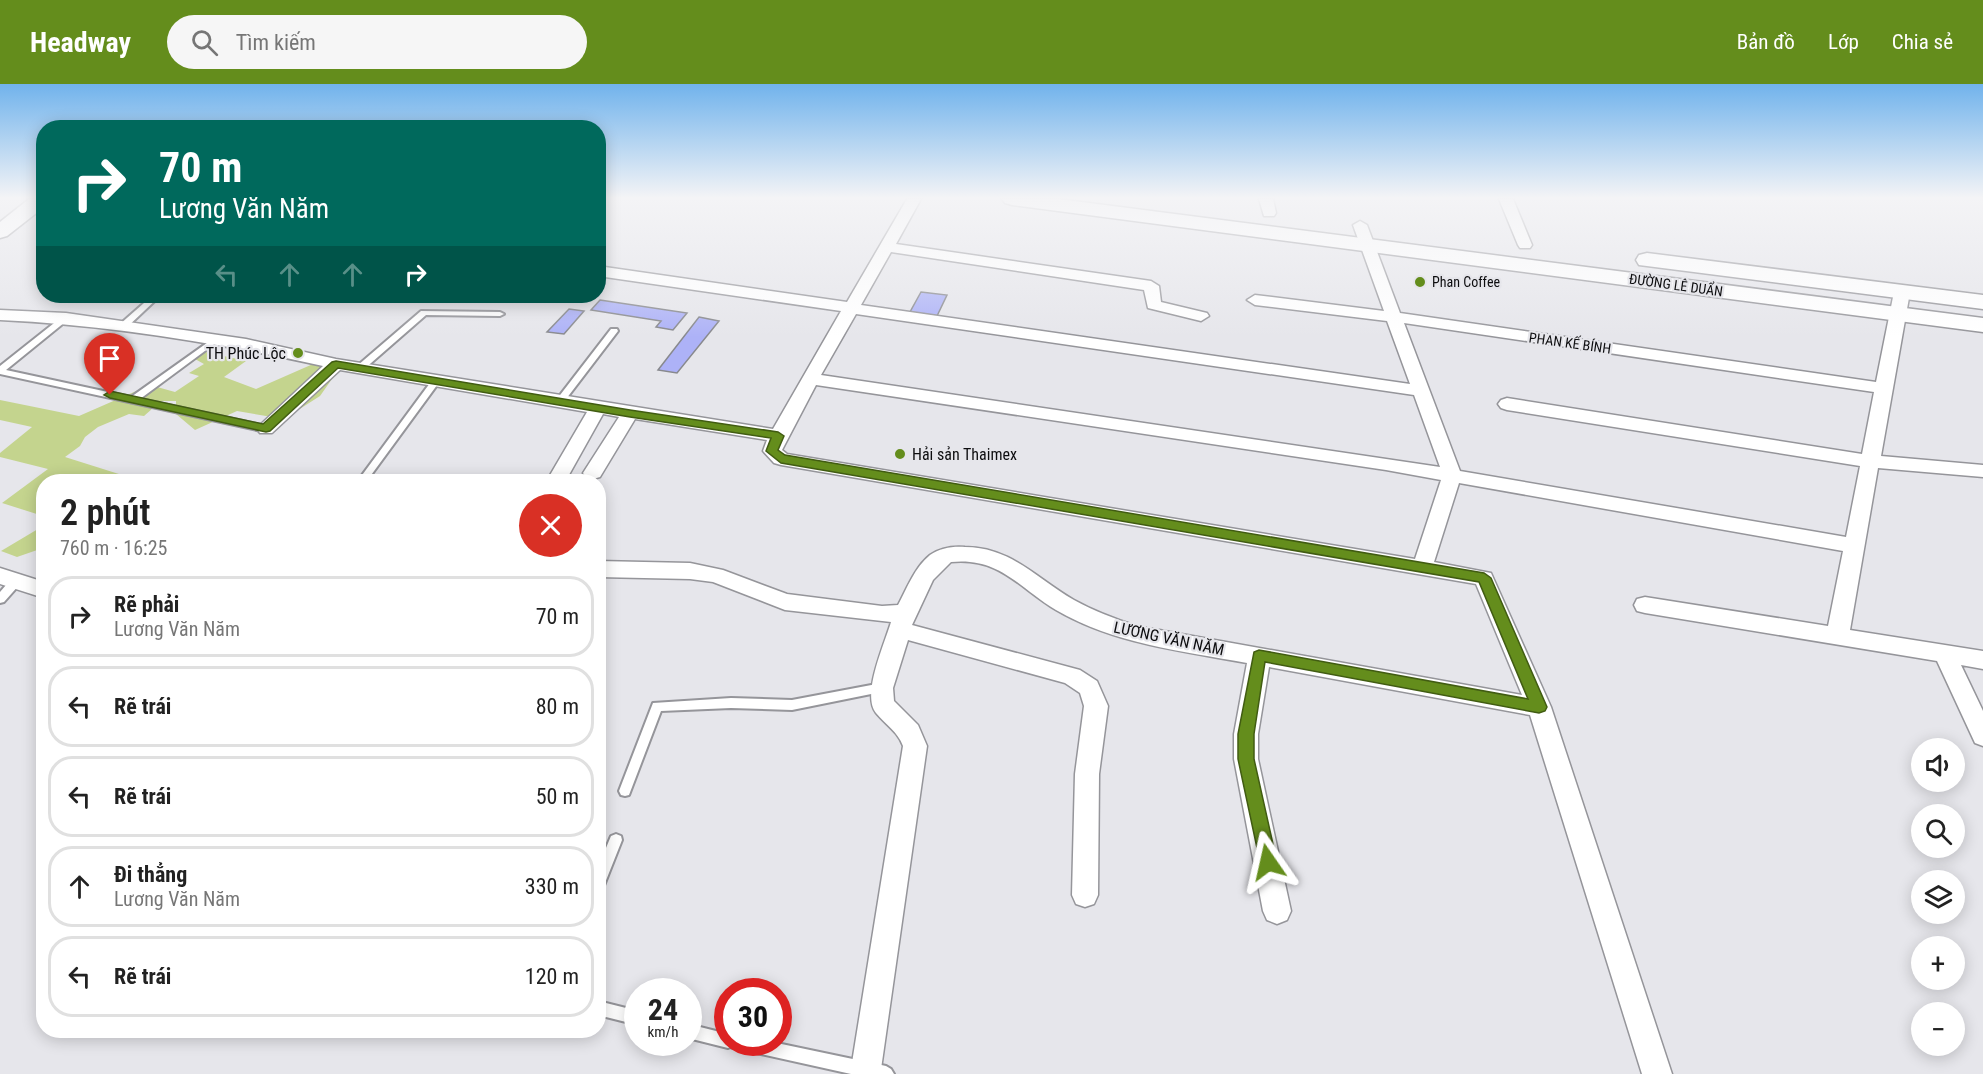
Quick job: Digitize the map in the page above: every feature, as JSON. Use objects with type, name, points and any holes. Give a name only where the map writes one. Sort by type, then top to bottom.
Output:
[{"type":"main road","name":"ĐƯỜNG LÊ DUẨN","points":[[1438,245],[1898,315],[1983,325]]},
{"type":"main road","name":"ĐƯỜNG LÊ DUẨN","points":[[1527,245],[1549,248]]},
{"type":"main road","name":"ĐƯỜNG LÊ DUẨN","points":[[1631,258],[1983,302]]},
{"type":"street","points":[[1368,245],[1452,475],[1422,568]]},
{"type":"street","points":[[1201,316],[1154,305],[1151,286],[886,247],[778,436],[772,451],[781,459],[1484,578],[1539,707],[1657,1074]]},
{"type":"street","points":[[606,272],[1421,391]]},
{"type":"street","points":[[1837,638],[1902,292]]},
{"type":"street","name":"PHAN KẾ BÍNH","points":[[1255,300],[1394,317],[1884,388]]},
{"type":"street","points":[[0,315],[66,318],[246,344],[336,364],[630,414],[778,436]]},
{"type":"street","points":[[266,429],[336,364]]},
{"type":"street","points":[[811,379],[1452,475],[1854,546]]},
{"type":"street","points":[[1507,404],[1870,461],[1983,471]]},
{"type":"street","points":[[560,474],[598,408]]},
{"type":"street","points":[[593,473],[630,414]]},
{"type":"street","name":"LƯƠNG VĂN NĂM","points":[[882,688],[902,622],[930,567],[944,556],[961,554],[989,556],[1006,562],[1062,604],[1096,622],[1137,634],[1539,707]]},
{"type":"street","points":[[606,569],[690,571],[716,575],[785,602],[882,614],[1072,676],[1089,687],[1096,706],[1087,774],[1085,895]]},
{"type":"street","points":[[8,579],[36,588]]},
{"type":"street","points":[[1645,605],[1983,660]]},
{"type":"street","points":[[1944,653],[1983,736]]},
{"type":"street","points":[[1259,656],[1246,734],[1246,759],[1277,911]]},
{"type":"street","points":[[876,1072],[915,746],[910,732],[883,705],[882,688]]},
{"type":"lane","points":[[122,327],[148,303]]},
{"type":"lane","points":[[360,368],[424,313],[500,314]]},
{"type":"lane","points":[[0,370],[66,318]]},
{"type":"lane","points":[[560,401],[614,331]]},
{"type":"lane","points":[[132,400],[214,340]]},
{"type":"lane","points":[[0,370],[266,429]]},
{"type":"lane","points":[[367,474],[436,381]]},
{"type":"lane","points":[[0,599],[8,579]]},
{"type":"lane","points":[[626,791],[657,706],[731,703],[792,705],[882,688]]},
{"type":"lane","points":[[606,864],[616,840]]},
{"type":"lane","points":[[606,1010],[624,1014]]},
{"type":"lane","points":[[792,1054],[876,1072]]},
{"type":"green space","points":[[206,352],[246,361],[224,377],[256,389],[313,364],[339,369],[320,396],[284,419],[237,411],[195,430],[176,414],[176,401],[161,401],[144,416],[129,414],[98,427],[85,437],[80,446],[65,457],[119,474],[41,474],[48,469],[0,457],[0,453],[32,427],[0,420],[0,400],[79,416],[150,385],[175,392],[199,376],[189,373],[204,364],[195,359]]},
{"type":"green space","points":[[36,478],[36,514],[2,503]]},
{"type":"green space","points":[[36,530],[36,550],[17,557],[1,551]]},
{"type":"building","points":[[921,292],[947,295],[937,316],[910,312]]},
{"type":"building","points":[[606,301],[687,313],[673,330],[656,327],[661,321],[591,310],[597,303],[606,303]]},
{"type":"building","points":[[569,309],[584,311],[564,334],[547,332]]},
{"type":"building","points":[[699,317],[719,321],[677,373],[658,370]]},
{"type":"place","name":"Phan Coffee","points":[[1420,282]]},
{"type":"place","name":"TH Phúc Lộc","points":[[298,353]]},
{"type":"place","name":"Hải sản Thaimex","points":[[900,454]]},
{"type":"route","points":[[110,395],[266,429],[336,364],[630,414],[778,436],[772,451],[781,459],[1484,578],[1539,707],[1259,656],[1246,734],[1246,759],[1268,862]]}]
